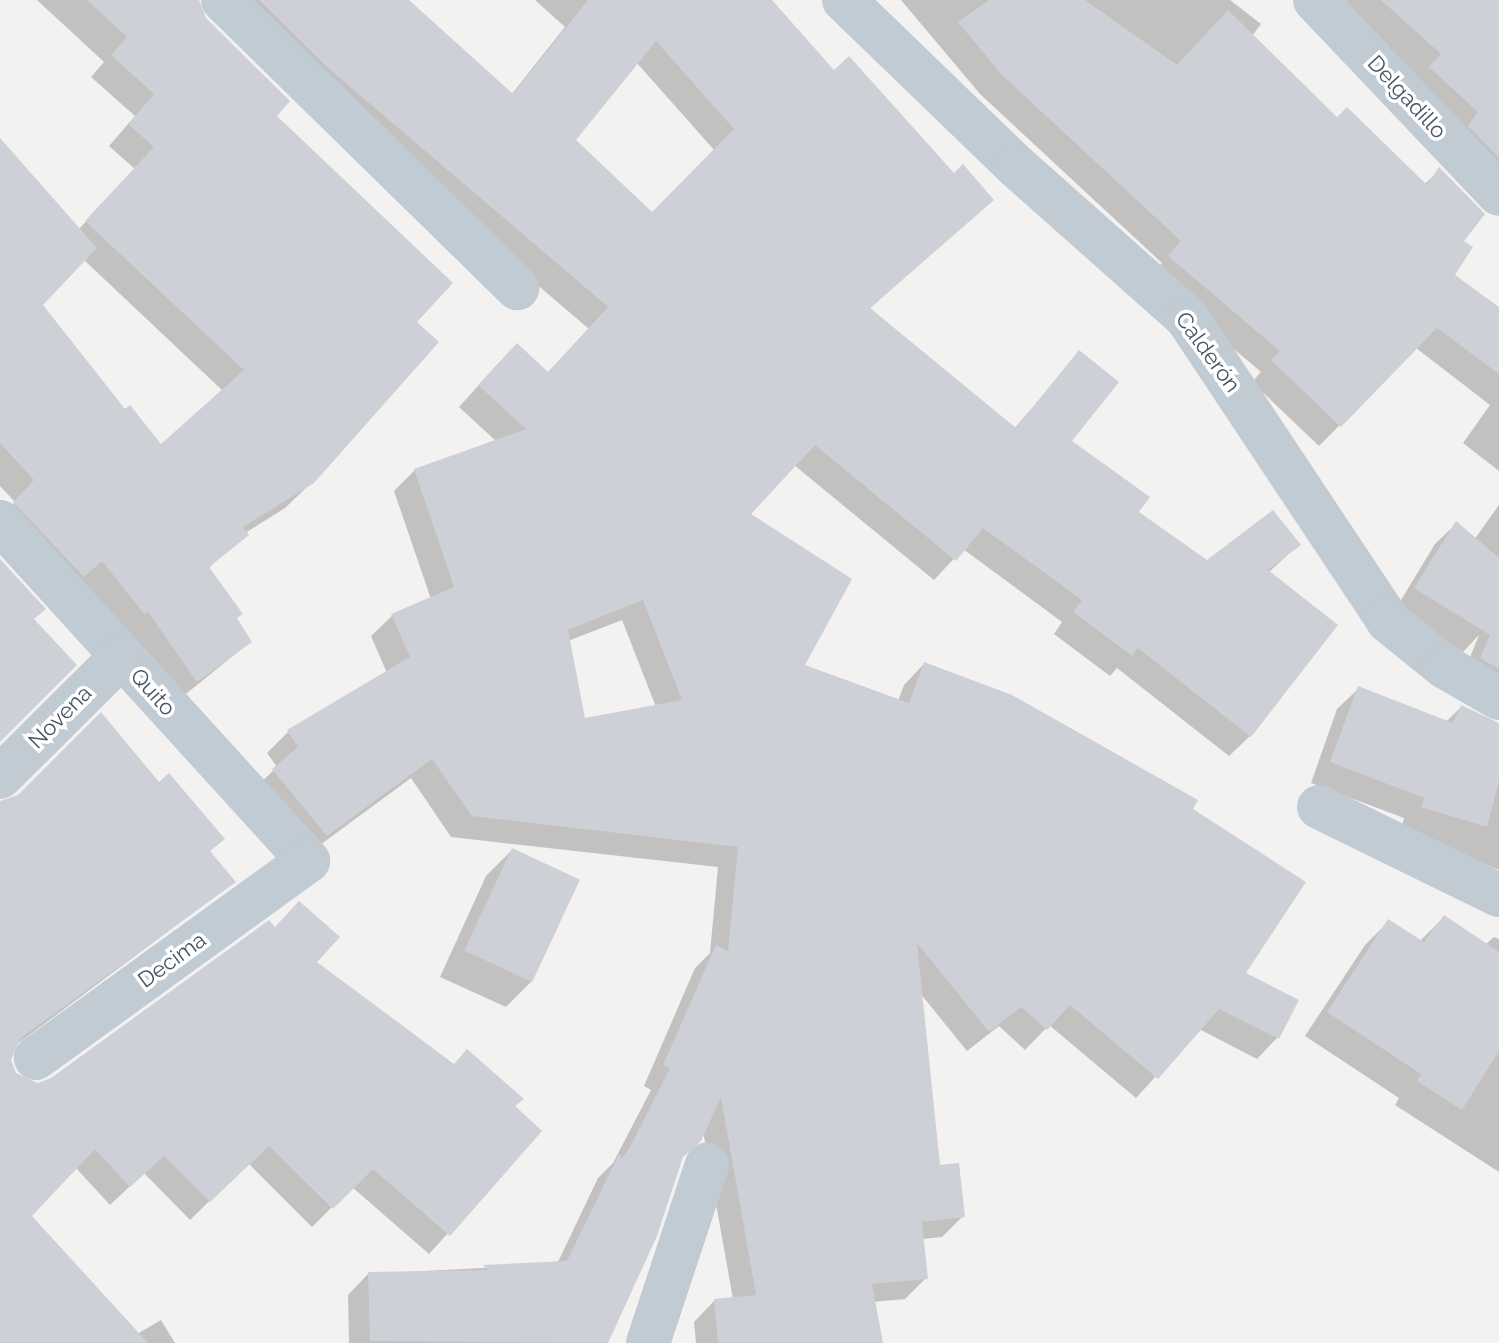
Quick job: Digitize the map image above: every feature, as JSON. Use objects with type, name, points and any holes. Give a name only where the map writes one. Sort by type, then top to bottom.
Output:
[{"type":"street","points":[[223,0],[517,288]]},
{"type":"street","name":"Calderón","points":[[844,0],[1016,166],[1187,318],[1388,621],[1445,667],[1499,698]]},
{"type":"street","name":"Delgadillo","points":[[1315,0],[1499,194]]},
{"type":"street","name":"Quito","points":[[0,522],[308,861]]},
{"type":"street","name":"Novena","points":[[0,777],[121,657]]},
{"type":"street","points":[[1319,807],[1499,895]]},
{"type":"street","name":"Decima","points":[[36,1058],[308,861]]},
{"type":"street","points":[[648,1343],[707,1165]]},
{"type":"building","points":[[87,0],[199,0],[206,18],[290,101],[277,116],[453,283],[417,322],[439,342],[314,483],[243,527],[249,535],[209,567],[243,614],[237,618],[252,642],[197,682],[148,612],[145,615],[102,561],[84,577],[13,502],[34,480],[0,443],[0,138],[97,248],[43,305],[125,409],[130,405],[161,444],[244,370],[85,221],[154,147],[128,124],[154,94],[111,55],[127,37]]},
{"type":"building","points":[[259,0],[409,0],[513,94],[588,0],[772,0],[834,70],[849,56],[954,173],[963,164],[994,200],[870,308],[1016,428],[1079,350],[1119,382],[1072,441],[1150,497],[1139,512],[1207,560],[1273,510],[1301,545],[1268,570],[1338,625],[1251,737],[1138,648],[1132,656],[1073,612],[1082,600],[983,528],[956,561],[815,445],[751,514],[852,579],[805,665],[909,703],[924,662],[1012,695],[1198,800],[1193,809],[1306,882],[1246,973],[1299,1000],[1279,1039],[1219,1009],[1158,1079],[1070,1005],[1047,1030],[1021,1007],[989,1032],[917,943],[940,1165],[959,1163],[965,1217],[922,1222],[928,1279],[872,1284],[883,1343],[718,1343],[714,1299],[756,1295],[721,1097],[701,1141],[683,1157],[657,1236],[608,1343],[370,1341],[368,1272],[488,1270],[483,1265],[567,1261],[619,1154],[622,1158],[629,1149],[670,1068],[663,1065],[716,945],[728,951],[738,847],[472,816],[432,759],[327,836],[272,769],[298,747],[287,730],[410,657],[391,614],[454,587],[414,469],[526,429],[478,385],[517,343],[548,372],[608,307],[326,66]],"holes":[[[656,41],[734,129],[652,212],[576,140]],[[643,600],[682,700],[585,718],[568,630]]]},
{"type":"building","points":[[989,0],[1085,0],[1177,65],[1228,10],[1337,117],[1347,107],[1427,185],[1439,167],[1485,214],[1464,241],[1473,247],[1455,275],[1499,307],[1499,374],[1437,328],[1341,427],[1271,360],[1280,351],[1168,256],[1181,241],[1001,74],[958,22]]},
{"type":"building","points":[[1381,0],[1499,0],[1499,158],[1468,126],[1478,112],[1429,67],[1441,54]]},
{"type":"building","points":[[1456,521],[1499,558],[1499,669],[1480,658],[1490,635],[1414,588]]},
{"type":"building","points":[[0,559],[46,609],[34,619],[77,665],[0,742]]},
{"type":"building","points":[[1358,686],[1453,723],[1461,705],[1499,723],[1499,781],[1487,827],[1421,807],[1424,798],[1330,762]]},
{"type":"building","points":[[101,712],[159,782],[169,773],[225,839],[210,851],[236,882],[21,1038],[11,1060],[16,1073],[38,1083],[51,1078],[269,920],[275,927],[299,901],[340,937],[317,962],[454,1064],[467,1049],[524,1099],[515,1106],[542,1131],[450,1236],[373,1169],[333,1209],[269,1146],[210,1202],[164,1156],[130,1187],[95,1149],[32,1216],[148,1343],[0,1343],[0,801],[18,795]]},
{"type":"building","points":[[512,848],[580,880],[532,982],[464,950]]},
{"type":"building","points":[[1444,915],[1499,952],[1499,1051],[1462,1110],[1417,1081],[1421,1074],[1327,1012],[1388,919],[1424,942]]}]
